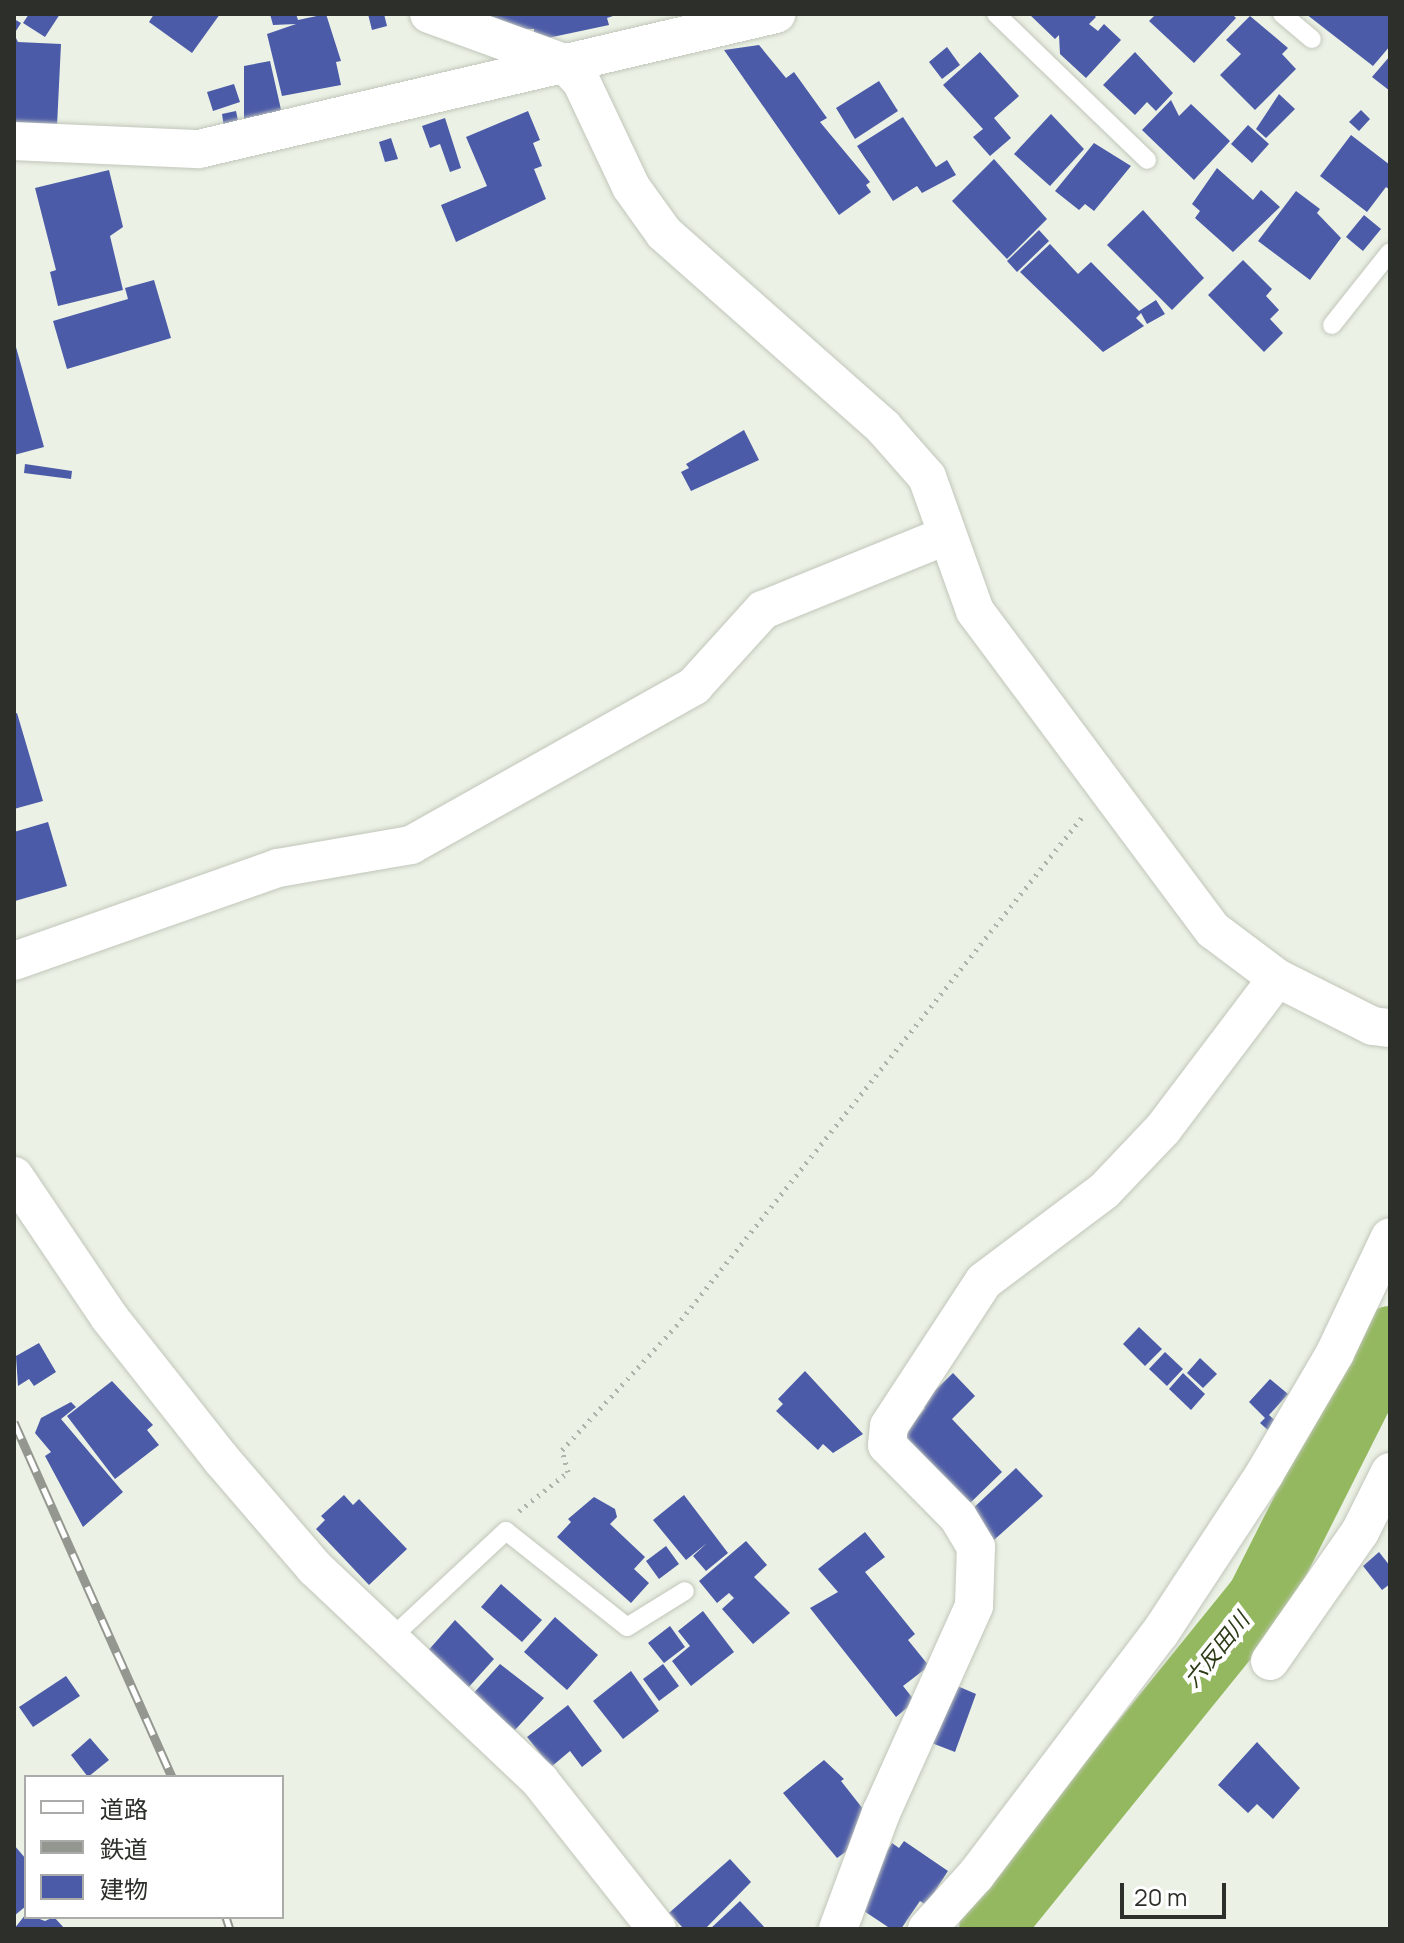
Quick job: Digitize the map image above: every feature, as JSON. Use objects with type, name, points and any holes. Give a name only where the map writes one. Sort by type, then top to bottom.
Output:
[{"type":"street","points":[[429,14],[564,63],[581,81],[631,187],[664,233],[883,427],[927,477],[945,536],[975,611],[1213,930],[1277,978],[1373,1026],[1390,1028]]},
{"type":"street","points":[[14,141],[199,149],[776,14]]},
{"type":"street","points":[[14,961],[278,868],[411,845],[694,686],[763,610],[945,536]]},
{"type":"street","points":[[838,1929],[881,1813],[974,1606],[976,1547],[958,1517],[887,1445],[889,1426],[984,1281],[1114,1181],[1163,1129],[1277,978]]},
{"type":"street","points":[[14,1176],[109,1317],[222,1460],[315,1568],[540,1781],[657,1929]]},
{"type":"street","points":[[927,1929],[976,1875],[1160,1633],[1312,1393],[1390,1237]]},
{"type":"street","points":[[1270,1661],[1360,1532],[1390,1472]]},
{"type":"lane","points":[[996,14],[1147,160]]},
{"type":"lane","points":[[1282,14],[1312,39]]},
{"type":"lane","points":[[1332,325],[1390,252]]},
{"type":"lane","points":[[389,1640],[506,1531],[627,1627],[685,1591]]},
{"type":"path","points":[[506,1531],[516,1514],[568,1472],[562,1450],[676,1326],[1107,785]]},
{"type":"building","points":[[29,14],[60,14],[45,37],[23,23]]},
{"type":"building","points":[[154,14],[220,14],[192,53],[149,22]]},
{"type":"building","points":[[270,14],[296,14],[298,20],[326,14],[341,61],[336,62],[341,85],[282,96],[267,34],[296,24],[273,25]]},
{"type":"building","points":[[368,14],[384,14],[387,26],[372,30]]},
{"type":"building","points":[[485,14],[616,15],[607,18],[609,25],[543,39],[534,38],[534,29],[514,29]]},
{"type":"building","points":[[1029,14],[1093,14],[1096,17],[1089,24],[1098,31],[1104,24],[1121,40],[1086,78],[1060,54],[1059,35],[1055,39]]},
{"type":"building","points":[[1156,14],[1232,14],[1236,18],[1194,63],[1149,21]]},
{"type":"building","points":[[1306,14],[1390,14],[1390,46],[1373,66]]},
{"type":"building","points":[[1250,16],[1288,48],[1282,54],[1296,69],[1255,110],[1220,75],[1241,54],[1226,40]]},
{"type":"building","points":[[14,19],[21,23],[14,34]]},
{"type":"building","points":[[14,34],[18,42],[61,44],[57,126],[14,124]]},
{"type":"building","points":[[759,45],[786,78],[794,72],[827,118],[820,122],[870,182],[866,185],[871,192],[839,215],[724,50]]},
{"type":"building","points":[[947,47],[960,65],[942,79],[929,62]]},
{"type":"building","points":[[980,52],[1019,96],[994,118],[1011,138],[990,156],[973,137],[983,129],[943,85]]},
{"type":"building","points":[[1135,52],[1173,93],[1156,111],[1147,102],[1135,115],[1103,85]]},
{"type":"building","points":[[1390,56],[1390,91],[1372,77]]},
{"type":"building","points":[[270,61],[282,114],[244,122],[244,66]]},
{"type":"building","points":[[879,81],[898,111],[855,139],[836,108]]},
{"type":"building","points":[[234,84],[240,102],[213,111],[207,92]]},
{"type":"building","points":[[1279,94],[1295,109],[1266,138],[1256,129]]},
{"type":"building","points":[[1171,100],[1179,116],[1191,104],[1230,141],[1194,180],[1142,130]]},
{"type":"building","points":[[1361,110],[1370,119],[1359,131],[1349,122]]},
{"type":"building","points":[[236,111],[239,125],[224,127],[222,114]]},
{"type":"building","points":[[528,111],[540,140],[533,143],[542,166],[534,169],[546,199],[456,242],[441,205],[487,186],[466,137]]},
{"type":"building","points":[[1051,114],[1084,149],[1050,186],[1014,154]]},
{"type":"building","points":[[903,117],[936,167],[947,160],[956,175],[922,193],[917,186],[893,201],[857,146]]},
{"type":"building","points":[[445,118],[461,168],[450,172],[440,144],[430,148],[422,126]]},
{"type":"building","points":[[1248,125],[1269,144],[1252,163],[1231,144]]},
{"type":"building","points":[[1351,135],[1390,165],[1390,190],[1386,187],[1367,212],[1320,176]]},
{"type":"building","points":[[391,138],[398,159],[385,162],[379,142]]},
{"type":"building","points":[[1094,143],[1131,166],[1094,211],[1085,204],[1079,210],[1055,191]]},
{"type":"building","points":[[994,159],[1047,219],[1007,259],[952,201]]},
{"type":"building","points":[[1217,168],[1253,200],[1261,190],[1280,207],[1233,252],[1195,218],[1200,211],[1192,204]]},
{"type":"building","points":[[109,170],[123,227],[110,236],[123,290],[58,306],[50,272],[56,270],[35,188]]},
{"type":"building","points":[[1296,191],[1320,209],[1317,213],[1341,238],[1310,280],[1258,241]]},
{"type":"building","points":[[1143,210],[1204,278],[1172,310],[1107,245]]},
{"type":"building","points":[[1364,215],[1381,229],[1363,251],[1346,237]]},
{"type":"building","points":[[1039,230],[1049,241],[1017,272],[1007,261]]},
{"type":"building","points":[[1050,244],[1078,274],[1091,262],[1139,311],[1156,300],[1165,314],[1147,324],[1141,313],[1136,318],[1144,326],[1103,352],[1020,272]]},
{"type":"building","points":[[1243,260],[1272,289],[1266,296],[1279,310],[1270,319],[1283,333],[1264,352],[1208,295]]},
{"type":"building","points":[[154,280],[171,338],[67,369],[53,321],[128,299],[125,288]]},
{"type":"building","points":[[14,340],[44,447],[14,455]]},
{"type":"building","points":[[744,430],[759,460],[691,491],[681,472],[689,468],[686,464]]},
{"type":"building","points":[[25,464],[72,471],[71,479],[24,473]]},
{"type":"building","points":[[17,713],[43,801],[14,809],[14,714]]},
{"type":"building","points":[[48,822],[67,886],[15,901],[14,832]]},
{"type":"building","points":[[1139,1327],[1162,1349],[1145,1366],[1123,1344]]},
{"type":"building","points":[[39,1343],[56,1372],[34,1386],[29,1379],[18,1386],[16,1356]]},
{"type":"building","points":[[1165,1352],[1183,1369],[1167,1386],[1149,1369]]},
{"type":"building","points":[[1200,1358],[1217,1374],[1203,1388],[1187,1373]]},
{"type":"building","points":[[805,1371],[863,1434],[833,1453],[823,1444],[818,1450],[776,1411],[783,1404],[778,1399]]},
{"type":"building","points":[[953,1373],[975,1396],[952,1419],[1002,1472],[966,1507],[901,1439],[925,1408],[921,1404]]},
{"type":"building","points":[[1183,1373],[1205,1394],[1191,1410],[1169,1389]]},
{"type":"building","points":[[1270,1379],[1288,1394],[1269,1415],[1277,1422],[1270,1432],[1260,1423],[1265,1418],[1249,1402]]},
{"type":"building","points":[[112,1381],[153,1425],[147,1430],[159,1445],[115,1479],[67,1416]]},
{"type":"building","points":[[71,1402],[76,1407],[61,1419],[123,1492],[83,1527],[45,1456],[51,1452],[35,1433],[41,1418]]},
{"type":"building","points":[[1016,1468],[1043,1496],[994,1540],[968,1513]]},
{"type":"building","points":[[344,1495],[353,1505],[359,1499],[407,1549],[369,1585],[316,1529],[325,1520],[321,1516]]},
{"type":"building","points":[[684,1495],[728,1553],[706,1571],[693,1556],[707,1543],[686,1560],[653,1520]]},
{"type":"building","points":[[594,1497],[615,1509],[617,1517],[610,1524],[645,1557],[634,1569],[649,1583],[631,1603],[557,1537],[571,1522],[568,1519]]},
{"type":"building","points":[[865,1532],[885,1557],[865,1572],[915,1634],[908,1640],[929,1666],[903,1686],[915,1701],[896,1717],[810,1608],[838,1592],[818,1569]]},
{"type":"building","points":[[746,1541],[767,1565],[754,1577],[790,1613],[753,1644],[722,1609],[734,1598],[729,1593],[717,1603],[699,1581]]},
{"type":"building","points":[[666,1546],[679,1564],[659,1579],[646,1561]]},
{"type":"building","points":[[1379,1552],[1390,1566],[1390,1584],[1382,1590],[1363,1566]]},
{"type":"building","points":[[501,1584],[542,1620],[522,1642],[481,1607]]},
{"type":"building","points":[[703,1611],[734,1652],[691,1686],[672,1661],[690,1646],[678,1631]]},
{"type":"building","points":[[555,1617],[598,1655],[567,1690],[524,1652]]},
{"type":"building","points":[[455,1620],[494,1659],[467,1689],[426,1653]]},
{"type":"building","points":[[670,1626],[685,1647],[664,1663],[648,1643]]},
{"type":"building","points":[[500,1664],[544,1698],[515,1730],[471,1696]]},
{"type":"building","points":[[663,1664],[679,1686],[659,1701],[643,1679]]},
{"type":"building","points":[[631,1671],[659,1711],[623,1739],[593,1701]]},
{"type":"building","points":[[66,1676],[80,1696],[33,1727],[19,1707]]},
{"type":"building","points":[[948,1682],[976,1694],[955,1752],[924,1740]]},
{"type":"building","points":[[568,1705],[602,1751],[582,1767],[570,1751],[551,1767],[527,1737]]},
{"type":"building","points":[[90,1738],[109,1760],[86,1775],[71,1755]]},
{"type":"building","points":[[1257,1742],[1300,1788],[1273,1819],[1257,1804],[1248,1813],[1218,1785]]},
{"type":"building","points":[[824,1760],[844,1779],[841,1781],[867,1814],[857,1822],[863,1830],[857,1844],[837,1858],[783,1793]]},
{"type":"building","points":[[904,1841],[948,1871],[926,1905],[920,1901],[901,1929],[891,1929],[855,1905],[892,1843],[899,1848]]},
{"type":"building","points":[[14,1845],[24,1857],[24,1908],[14,1916]]},
{"type":"building","points":[[730,1859],[751,1882],[705,1929],[684,1929],[669,1913]]},
{"type":"building","points":[[740,1901],[766,1929],[710,1929]]},
{"type":"building","points":[[24,1916],[24,1919],[45,1921],[56,1919],[65,1929],[14,1929]]},
{"type":"waterway","name":"六反田川","points":[[991,1929],[1259,1598],[1390,1338]]},
{"type":"railway","points":[[14,1422],[171,1775]]},
{"type":"railway","points":[[227,1919],[230,1929]]}]
